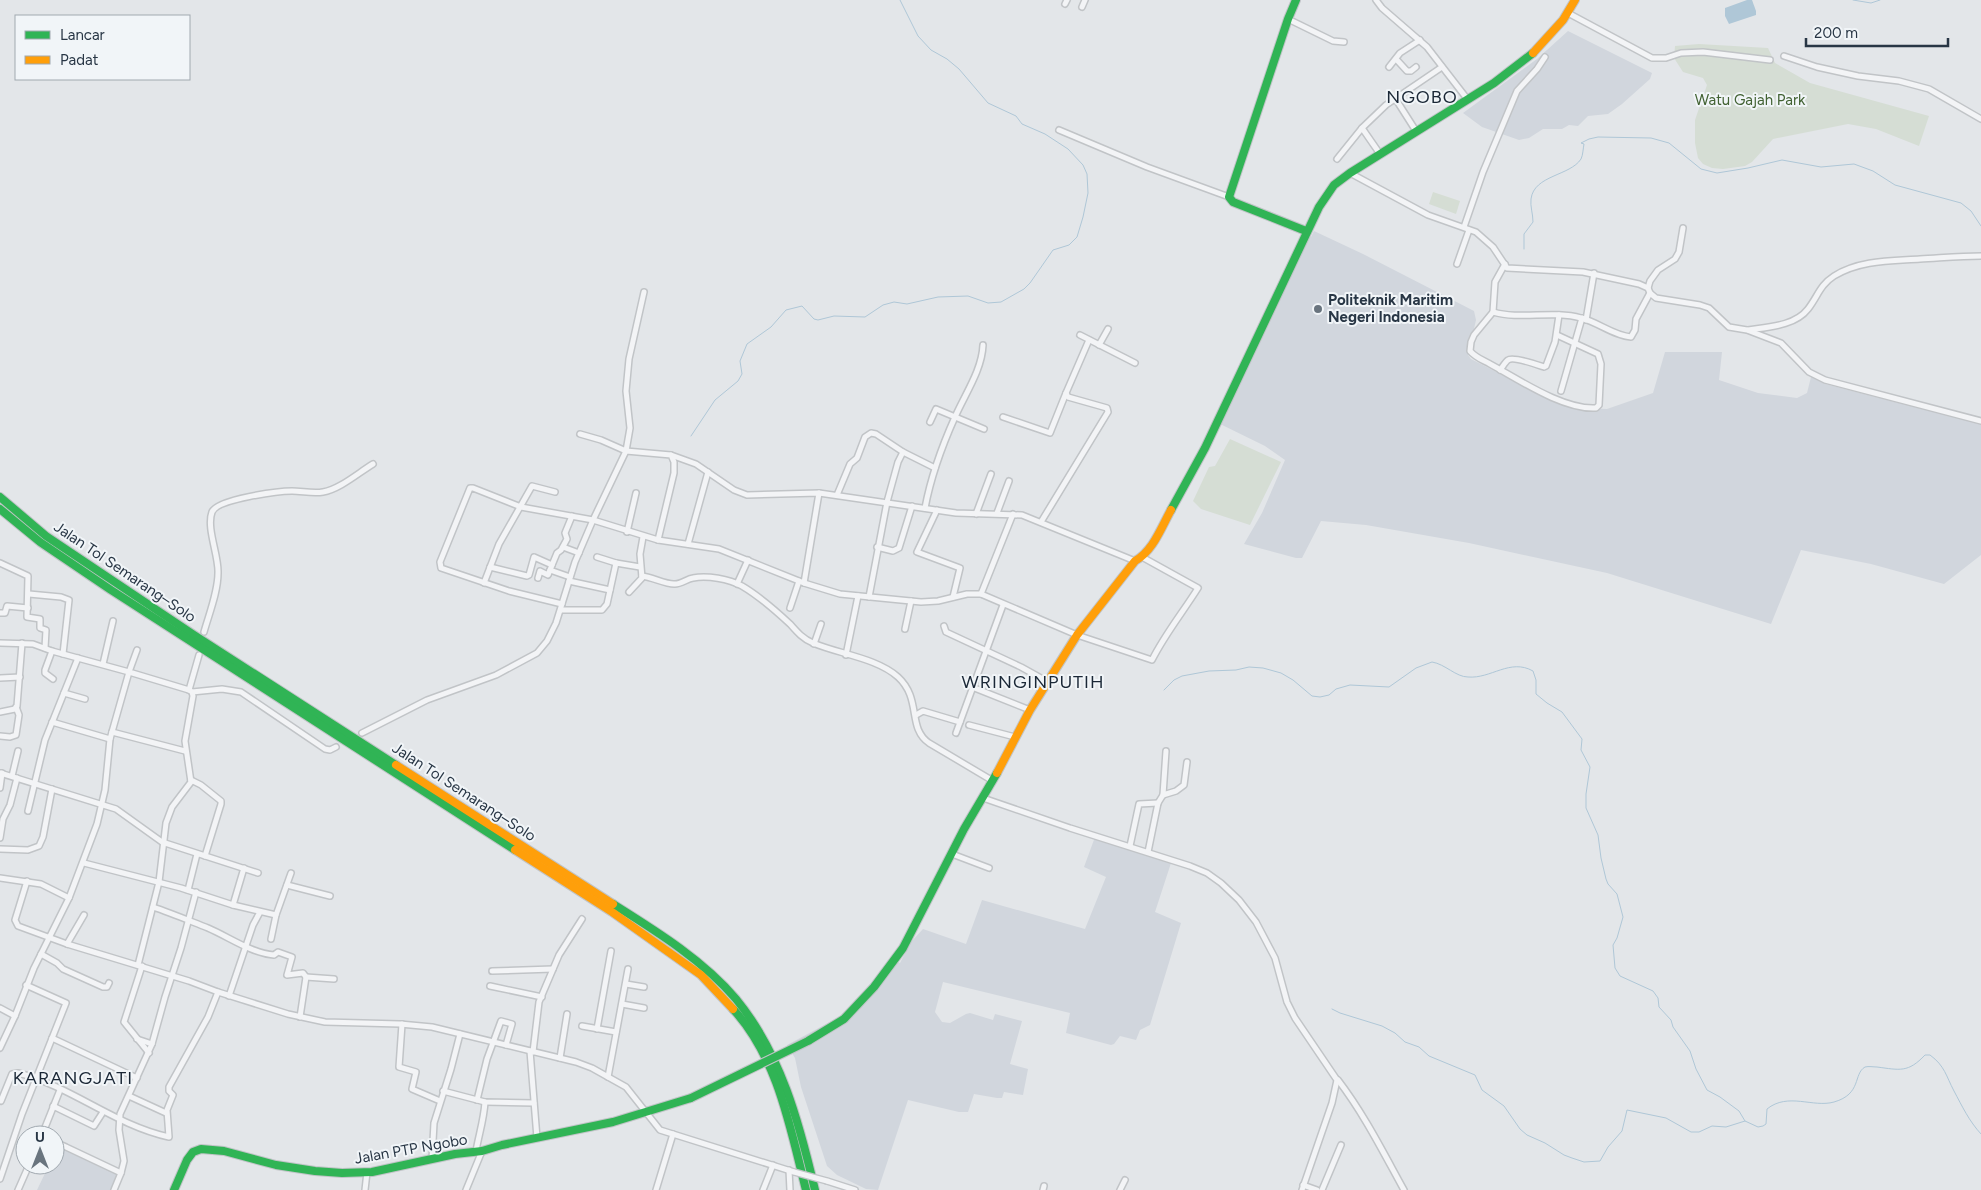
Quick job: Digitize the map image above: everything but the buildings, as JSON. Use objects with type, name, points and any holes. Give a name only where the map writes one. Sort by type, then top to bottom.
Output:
[{"type":"main road","name":"Jalan PTP Ngobo","points":[[174,1190],[187,1160],[193,1152],[201,1149],[315,1171],[367,1172],[479,1151],[614,1122],[692,1098],[808,1041],[825,1032],[844,1018],[889,968],[903,948],[1030,710],[1078,635],[1138,559],[1168,517],[1205,448],[1306,231],[1334,184],[1489,87],[1539,48],[1568,13],[1575,0]]},
{"type":"main road","points":[[1294,1],[1229,197],[1233,202],[1306,231]]},
{"type":"main road","name":"Jalan Tol Semarang–Solo","points":[[0,497],[46,536],[194,635],[642,923],[684,952],[714,977],[738,1002],[758,1028],[780,1072],[800,1126],[815,1190]]},
{"type":"main road","name":"Jalan Tol Semarang–Solo","points":[[0,509],[12,521],[45,546],[111,590],[612,912],[701,975],[741,1018],[759,1045],[784,1102],[806,1190]]},
{"type":"street","points":[[1082,6],[1085,0]]},
{"type":"street","points":[[1376,0],[1382,8],[1427,47],[1468,100]]},
{"type":"street","points":[[1568,13],[1652,58],[1666,58],[1681,53],[1703,52],[1770,60]]},
{"type":"street","points":[[1288,19],[1331,40],[1344,42]]},
{"type":"street","points":[[1389,67],[1400,53],[1420,40]]},
{"type":"street","points":[[1784,56],[1825,69],[1858,76],[1899,81],[1929,89],[1981,119]]},
{"type":"street","points":[[1457,264],[1483,172],[1516,91],[1537,69],[1545,57]]},
{"type":"street","points":[[1396,58],[1407,71],[1416,67]]},
{"type":"street","points":[[1338,159],[1362,128],[1395,98],[1442,67]]},
{"type":"street","points":[[1395,98],[1416,131]]},
{"type":"street","points":[[1362,128],[1380,154]]},
{"type":"street","points":[[1059,130],[1147,167],[1229,197]]},
{"type":"street","points":[[1350,173],[1428,215],[1466,228],[1481,236],[1511,269],[1537,268],[1594,273],[1649,290],[1660,300],[1685,302],[1709,308],[1729,327],[1747,330],[1781,343],[1809,372],[1825,380],[1981,421]]},
{"type":"street","points":[[1493,312],[1507,316],[1559,315],[1584,319],[1621,335],[1631,336],[1635,330],[1636,319],[1658,270],[1675,259],[1679,252],[1683,228]]},
{"type":"street","points":[[1747,330],[1772,326],[1802,316],[1818,291],[1845,270],[1881,262],[1981,256]]},
{"type":"street","points":[[1505,264],[1495,282],[1493,312],[1474,334],[1470,351],[1479,359],[1533,389],[1582,407],[1596,408],[1598,405],[1600,358],[1598,354],[1557,335]]},
{"type":"street","points":[[1561,390],[1584,319],[1594,273]]},
{"type":"street","points":[[362,733],[417,704],[496,676],[537,653],[547,641],[561,607],[579,553],[626,451],[630,428],[626,391],[629,359],[644,292]]},
{"type":"street","points":[[1500,370],[1510,358],[1525,362],[1535,362],[1544,367],[1546,366],[1557,335],[1559,315]]},
{"type":"street","points":[[1099,345],[1108,329]]},
{"type":"street","points":[[1080,335],[1135,363]]},
{"type":"street","points":[[1003,417],[1050,433],[1089,340]]},
{"type":"street","points":[[925,508],[935,468],[955,416],[970,387],[983,353],[983,345]]},
{"type":"street","points":[[1041,522],[1109,410],[1068,397],[1066,394]]},
{"type":"street","points":[[930,422],[937,406],[984,429]]},
{"type":"street","points":[[836,495],[850,464],[857,458],[865,437],[871,433],[876,434],[903,452],[935,468]]},
{"type":"street","points":[[580,434],[601,440],[626,451],[671,455],[696,464],[734,490],[747,495],[819,493],[937,510],[976,514],[1022,515],[1138,559],[1198,588],[1186,608],[1162,640],[1152,660],[1078,635],[1003,605],[981,594],[928,602],[831,592],[719,549],[643,537],[593,520],[521,507],[473,488],[469,490],[440,565],[442,569],[561,607],[602,610],[607,604],[616,563]]},
{"type":"street","points":[[869,597],[887,502],[898,462],[903,452]]},
{"type":"street","points":[[658,540],[674,473],[674,462],[671,455]]},
{"type":"street","points":[[204,632],[218,572],[212,525],[212,512],[216,507],[226,501],[270,493],[291,491],[325,492],[373,464]]},
{"type":"street","points":[[688,544],[708,472]]},
{"type":"street","points":[[976,514],[991,474]]},
{"type":"street","points":[[997,513],[1009,481]]},
{"type":"street","points":[[484,583],[499,544],[532,486],[555,492]]},
{"type":"street","points":[[627,532],[636,493]]},
{"type":"street","points":[[790,608],[802,582],[819,493]]},
{"type":"street","points":[[878,547],[893,551],[899,548],[912,506]]},
{"type":"street","points":[[937,510],[917,552],[960,568],[953,597]]},
{"type":"street","points":[[981,594],[1013,514]]},
{"type":"street","points":[[538,578],[540,571],[548,575],[567,539],[565,533],[572,516]]},
{"type":"street","points":[[629,592],[641,580],[640,554],[643,537]]},
{"type":"street","points":[[563,547],[579,553]]},
{"type":"street","points":[[490,567],[527,576],[529,575],[534,557],[569,579],[610,590]]},
{"type":"street","points":[[597,557],[616,563],[640,567]]},
{"type":"street","points":[[737,584],[748,560]]},
{"type":"street","points":[[0,563],[27,574],[29,580],[27,617],[40,618],[40,628],[46,630],[45,648]]},
{"type":"street","points":[[642,576],[673,584],[697,578],[720,579],[737,584],[763,601],[800,636],[814,644],[877,664],[897,676],[911,695],[918,733],[924,740],[993,781]]},
{"type":"street","points":[[29,594],[61,597],[69,600],[63,654]]},
{"type":"street","points":[[846,655],[858,596]]},
{"type":"street","points":[[905,629],[911,601]]},
{"type":"street","points":[[956,733],[970,686],[1003,605]]},
{"type":"street","points":[[0,613],[6,613],[7,606],[28,608]]},
{"type":"street","points":[[102,664],[113,621]]},
{"type":"street","points":[[814,644],[821,624]]},
{"type":"street","points":[[944,626],[946,632],[1048,682]]},
{"type":"street","points":[[0,643],[22,643],[45,648],[190,691],[222,689],[241,692],[325,749],[330,750],[336,747]]},
{"type":"street","points":[[0,736],[16,735],[19,715],[16,707],[22,643]]},
{"type":"street","points":[[0,1048],[15,1016],[26,985],[84,863],[102,804],[110,740],[137,650]]},
{"type":"street","points":[[52,651],[45,673],[53,679]]},
{"type":"street","points":[[149,1053],[124,1022],[140,966],[159,882],[162,842],[166,823],[172,806],[191,780],[185,741],[193,701],[190,691],[199,655]]},
{"type":"street","points":[[28,811],[45,740],[78,658]]},
{"type":"street","points":[[0,678],[20,677]]},
{"type":"street","points":[[970,686],[1030,710]]},
{"type":"street","points":[[64,693],[85,699]]},
{"type":"street","points":[[0,712],[16,707]]},
{"type":"street","points":[[916,715],[923,711],[960,722]]},
{"type":"street","points":[[52,722],[110,740]]},
{"type":"street","points":[[969,725],[1015,737]]},
{"type":"street","points":[[112,732],[185,750]]},
{"type":"street","points":[[0,838],[3,819],[10,805],[18,751]]},
{"type":"street","points":[[1148,852],[1158,804],[1163,795],[1166,751]]},
{"type":"street","points":[[1163,795],[1176,791],[1184,785],[1188,762]]},
{"type":"street","points":[[0,788],[1,773],[102,804],[124,814],[162,842],[258,873]]},
{"type":"street","points":[[191,780],[201,784],[221,801],[205,856]]},
{"type":"street","points":[[0,849],[28,850],[39,846],[43,837],[52,789]]},
{"type":"street","points":[[983,798],[1207,873],[1239,900],[1256,922],[1275,958],[1287,1002],[1294,1018],[1351,1096],[1404,1190]]},
{"type":"street","points":[[1130,846],[1139,804],[1158,804]]},
{"type":"street","points":[[188,890],[197,854]]},
{"type":"street","points":[[952,854],[988,868]]},
{"type":"street","points":[[84,863],[196,892],[233,905],[276,916]]},
{"type":"street","points":[[233,905],[244,868]]},
{"type":"street","points":[[271,939],[276,916],[292,873]]},
{"type":"street","points":[[0,878],[41,884],[69,898]]},
{"type":"street","points":[[28,881],[15,923],[18,926],[49,938],[300,1017],[334,1022],[432,1027],[585,1065],[629,1090],[658,1129],[855,1190]]},
{"type":"street","points":[[288,885],[330,896]]},
{"type":"street","points":[[114,1190],[124,1161],[119,1120],[149,1053],[196,892]]},
{"type":"street","points":[[153,907],[271,955],[278,952],[292,957],[287,975],[303,973],[306,977],[334,979]]},
{"type":"street","points":[[229,996],[253,925],[260,912]]},
{"type":"street","points":[[67,944],[84,915]]},
{"type":"street","points":[[537,1138],[532,1052],[536,1016],[553,970],[566,943],[582,919]]},
{"type":"street","points":[[597,1029],[611,951]]},
{"type":"street","points":[[41,954],[58,963],[63,969],[103,987],[107,987],[108,983]]},
{"type":"street","points":[[608,1077],[628,969]]},
{"type":"street","points":[[492,971],[553,970]]},
{"type":"street","points":[[300,1017],[306,977]]},
{"type":"street","points":[[626,984],[644,987]]},
{"type":"street","points":[[0,1179],[22,1114],[66,1003],[26,985]]},
{"type":"street","points":[[490,986],[542,997]]},
{"type":"street","points":[[1,1101],[12,1074],[21,1074],[60,1090],[119,1120],[170,1137],[166,1113],[173,1095],[169,1091],[169,1087],[208,1017],[218,992]]},
{"type":"street","points":[[622,1004],[644,1008]]},
{"type":"street","points":[[0,1008],[15,1016]]},
{"type":"street","points":[[560,1058],[567,1014]]},
{"type":"street","points":[[477,1100],[492,1042],[501,1021],[512,1024],[506,1045]]},
{"type":"street","points":[[402,1024],[399,1066],[416,1072],[412,1089],[440,1101]]},
{"type":"street","points":[[582,1026],[616,1032]]},
{"type":"street","points":[[432,1159],[434,1123],[460,1034]]},
{"type":"street","points":[[52,1038],[137,1078]]},
{"type":"street","points":[[136,1039],[152,1044]]},
{"type":"street","points":[[1317,1190],[1302,1187],[1332,1103],[1338,1080]]},
{"type":"street","points":[[47,1125],[60,1090]]},
{"type":"street","points":[[443,1091],[485,1102],[534,1103]]},
{"type":"street","points":[[129,1096],[166,1113]]},
{"type":"street","points":[[466,1190],[479,1151],[480,1130],[485,1102]]},
{"type":"street","points":[[53,1106],[94,1126],[102,1112]]},
{"type":"street","points":[[656,1190],[673,1134]]},
{"type":"street","points":[[1322,1190],[1341,1145]]},
{"type":"street","points":[[65,1146],[121,1173]]},
{"type":"street","points":[[763,1190],[773,1165]]},
{"type":"street","points":[[790,1190],[792,1171]]},
{"type":"street","points":[[365,1190],[367,1172]]},
{"type":"street","points":[[18,1190],[25,1175]]},
{"type":"street","points":[[1120,1190],[1125,1180]]},
{"type":"shaded area","points":[[1568,31],[1652,73],[1650,79],[1608,114],[1588,116],[1578,126],[1569,125],[1562,129],[1543,129],[1529,138],[1519,140],[1482,127],[1463,113],[1537,59]]},
{"type":"shaded area","name":"Politeknik Maritim Negeri Indonesia","points":[[1314,231],[1474,311],[1476,320],[1468,355],[1471,359],[1541,395],[1581,408],[1607,409],[1653,393],[1665,352],[1722,352],[1719,380],[1758,393],[1797,398],[1807,393],[1811,377],[1825,384],[1981,424],[1981,555],[1944,584],[1871,564],[1801,550],[1771,624],[1607,573],[1469,543],[1366,525],[1321,521],[1302,558],[1244,544],[1262,513],[1285,460],[1265,446],[1216,422],[1302,236],[1311,237]]},
{"type":"shaded area","points":[[1095,837],[1171,863],[1155,912],[1181,923],[1150,1025],[1140,1030],[1136,1040],[1120,1036],[1111,1045],[1066,1033],[1070,1013],[943,982],[935,1012],[942,1022],[950,1023],[970,1013],[993,1020],[995,1014],[1022,1021],[1010,1064],[1028,1069],[1023,1095],[1004,1092],[1002,1098],[997,1098],[974,1094],[968,1112],[959,1112],[908,1100],[878,1190],[866,1189],[837,1175],[827,1166],[801,1087],[795,1058],[787,1045],[841,1016],[866,990],[891,958],[900,963],[911,942],[923,929],[966,944],[982,900],[1085,929],[1106,877],[1084,867]]},
{"type":"shaded area","points":[[65,1148],[120,1173],[112,1190],[37,1190],[44,1175],[65,1175]]},
{"type":"green space","name":"Watu Gajah Park","points":[[1699,44],[1768,48],[1775,63],[1810,83],[1929,116],[1919,146],[1876,129],[1848,124],[1773,139],[1752,162],[1745,166],[1723,169],[1712,168],[1703,164],[1698,158],[1695,143],[1695,120],[1707,85],[1703,78],[1683,72],[1674,58],[1675,46]]},
{"type":"green space","points":[[1433,192],[1460,201],[1456,214],[1429,204]]},
{"type":"green space","points":[[1230,439],[1281,462],[1250,525],[1201,509],[1193,501],[1209,467],[1215,466]]},
{"type":"water","points":[[1752,0],[1756,15],[1729,24],[1725,16],[1725,8]]},
{"type":"waterway","points":[[691,436],[715,400],[738,381],[742,374],[740,361],[747,344],[771,327],[786,310],[802,306],[814,319],[818,320],[834,316],[865,317],[883,305],[894,302],[907,304],[938,297],[968,296],[988,303],[1001,302],[1024,289],[1053,250],[1069,245],[1077,237],[1088,193],[1087,174],[1083,165],[1068,149],[1045,134],[1022,124],[1016,116],[988,103],[959,69],[947,59],[931,50],[918,36],[900,0]]},
{"type":"waterway","points":[[1853,0],[1871,3],[1880,0]]},
{"type":"waterway","points":[[1524,249],[1524,234],[1533,222],[1531,199],[1534,191],[1545,180],[1576,165],[1582,156],[1584,144],[1581,143],[1598,137],[1651,138],[1669,143],[1701,169],[1717,173],[1782,160],[1821,167],[1854,164],[1873,171],[1895,185],[1961,203],[1971,211],[1981,226]]},
{"type":"waterway","points":[[1164,690],[1174,680],[1182,676],[1249,667],[1263,668],[1281,673],[1293,680],[1312,696],[1320,697],[1350,685],[1389,687],[1416,668],[1432,662],[1459,675],[1468,677],[1476,677],[1516,667],[1533,671],[1536,680],[1536,694],[1562,712],[1582,739],[1581,750],[1590,767],[1586,808],[1598,835],[1606,879],[1617,894],[1623,917],[1613,945],[1615,968],[1620,976],[1653,991],[1658,998],[1659,1007],[1671,1020],[1673,1027],[1690,1051],[1696,1069],[1707,1090],[1739,1111],[1745,1121]]},
{"type":"waterway","points":[[1332,1009],[1382,1026],[1395,1033],[1405,1042],[1419,1047],[1429,1056],[1475,1075],[1482,1090],[1504,1106],[1520,1129],[1527,1135],[1545,1143],[1564,1155],[1584,1162],[1600,1161],[1608,1147],[1622,1131],[1627,1110],[1666,1118],[1691,1132],[1699,1132],[1712,1126],[1726,1127],[1745,1121],[1758,1127],[1766,1124],[1767,1109],[1775,1104],[1792,1101],[1834,1102],[1849,1094],[1856,1084],[1861,1070],[1865,1067],[1903,1069],[1914,1065],[1925,1055],[1930,1055],[1942,1067],[1966,1113],[1981,1134]]},
{"type":"traffic: fast","points":[[1296,0],[1229,197],[1233,202],[1306,231]]},
{"type":"traffic: fast","points":[[1171,510],[1205,448],[1319,207],[1334,185],[1350,173],[1494,83],[1533,53]]},
{"type":"traffic: fast","points":[[0,497],[46,536],[194,635],[396,765]]},
{"type":"traffic: fast","points":[[0,509],[40,542],[111,590],[515,850]]},
{"type":"traffic: fast","points":[[808,1041],[844,1019],[874,987],[903,948],[964,829],[997,773]]},
{"type":"traffic: fast","points":[[613,904],[694,959],[723,985],[752,1020],[777,1066],[795,1114],[815,1190]]},
{"type":"traffic: fast","points":[[733,1009],[748,1028],[772,1071],[788,1118],[806,1190]]},
{"type":"traffic: fast","points":[[691,1098],[808,1041]]},
{"type":"traffic: fast","points":[[174,1190],[187,1160],[193,1152],[201,1149],[224,1151],[276,1165],[315,1171],[342,1173],[372,1172],[455,1154],[482,1151],[502,1145],[613,1122],[691,1098]]},
{"type":"traffic: slow","points":[[1533,53],[1563,20],[1575,0]]},
{"type":"traffic: slow","points":[[997,773],[1030,710],[1077,635],[1135,561],[1152,545],[1171,510]]},
{"type":"traffic: slow","points":[[396,765],[613,904]]},
{"type":"traffic: slow","points":[[515,850],[612,912],[701,975],[733,1009]]},
{"type":"place","name":"Politeknik Maritim Negeri Indonesia","points":[[1318,309]]},
{"type":"district","name":"NGOBO","points":[[1422,97]]},
{"type":"district","name":"WRINGINPUTIH","points":[[1033,682]]},
{"type":"district","name":"KARANGJATI","points":[[73,1078]]}]
